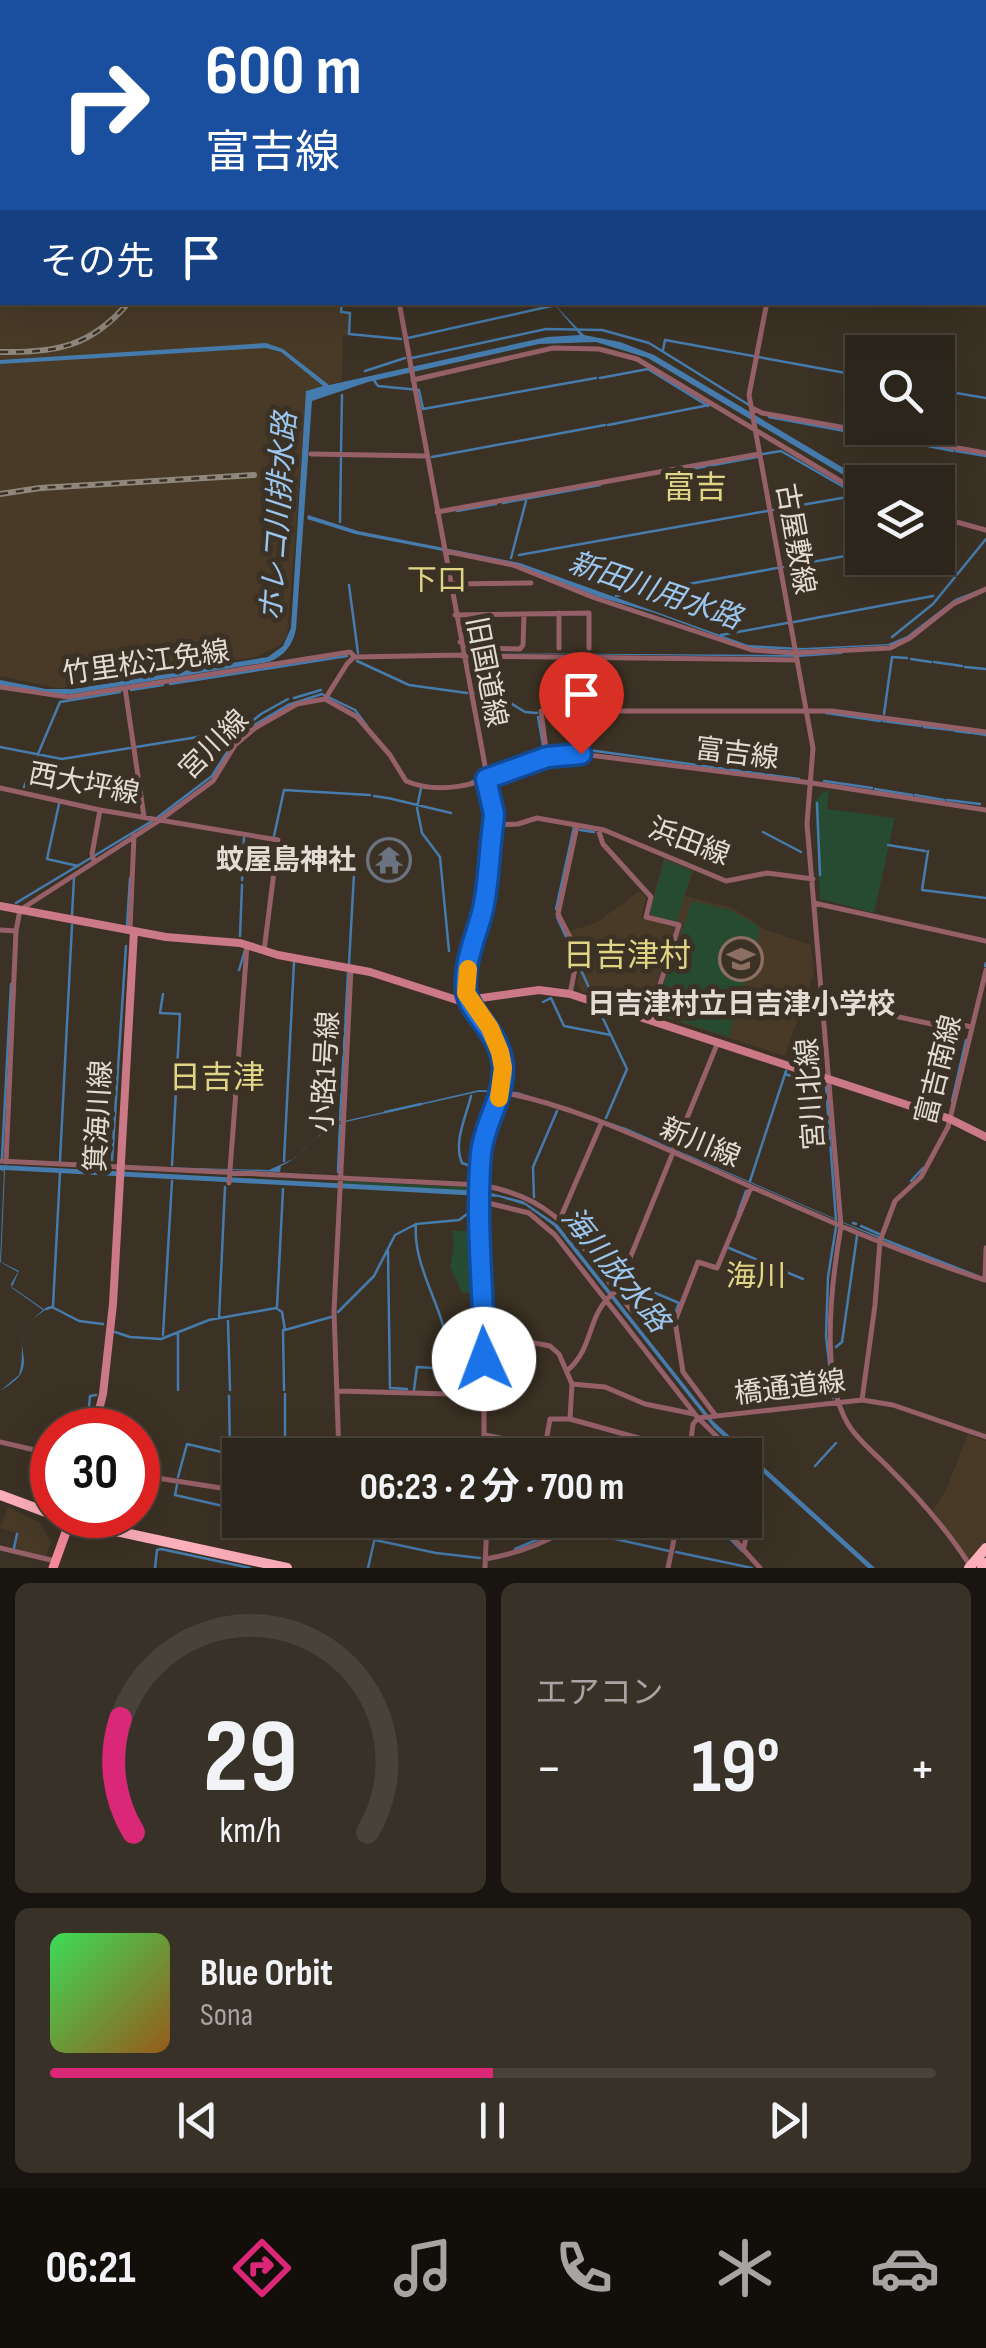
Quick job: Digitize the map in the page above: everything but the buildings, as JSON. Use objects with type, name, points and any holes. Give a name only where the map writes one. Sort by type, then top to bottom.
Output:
[{"type":"highway","points":[[0,1496],[30,1505]]},
{"type":"highway","points":[[151,1538],[264,1566],[287,1568]]},
{"type":"highway","points":[[977,1566],[986,1548]]},
{"type":"main road","points":[[0,906],[132,931],[247,946],[470,1001],[539,990],[570,994],[950,1120],[986,1137]]},
{"type":"main road","name":"箕海川線","points":[[100,1408],[113,1304],[132,931]]},
{"type":"main road","points":[[55,1564],[64,1538]]},
{"type":"street","name":"旧国道線","points":[[400,305],[494,814],[483,910],[470,954],[466,993],[470,1001]]},
{"type":"street","name":"古屋敷線","points":[[765,305],[749,395],[813,748],[812,783]]},
{"type":"street","points":[[413,377],[553,348],[599,349],[638,359],[845,484]]},
{"type":"street","points":[[752,410],[986,453]]},
{"type":"street","points":[[311,454],[427,456]]},
{"type":"street","points":[[437,512],[760,454]]},
{"type":"street","points":[[955,522],[986,530]]},
{"type":"street","points":[[444,552],[513,566],[730,645],[796,656],[890,648],[910,638],[954,604],[986,589]]},
{"type":"street","points":[[450,584],[531,583]]},
{"type":"street","points":[[455,615],[589,612],[589,648]]},
{"type":"street","points":[[559,613],[559,648]]},
{"type":"street","points":[[460,642],[474,648],[520,649],[524,614]]},
{"type":"street","name":"竹里松江免線","points":[[0,687],[58,698],[350,652],[354,657],[796,656]]},
{"type":"street","points":[[354,657],[325,700],[357,718],[390,756],[406,782],[444,790],[486,779]]},
{"type":"street","points":[[125,688],[144,817]]},
{"type":"street","name":"宮川線","points":[[20,910],[160,820],[213,780],[235,745],[255,728],[298,704],[325,700]]},
{"type":"street","points":[[547,757],[541,711],[832,711],[986,732]]},
{"type":"street","name":"富吉線","points":[[486,779],[547,757],[581,754],[986,810]]},
{"type":"street","name":"宮川北線","points":[[812,783],[807,824],[841,1226],[830,1336],[838,1402]]},
{"type":"street","name":"西大坪線","points":[[0,788],[100,810],[278,840],[264,951]]},
{"type":"street","points":[[94,861],[100,810]]},
{"type":"street","name":"浜田線","points":[[493,825],[537,818],[598,829],[720,880],[767,872],[813,880]]},
{"type":"street","points":[[570,994],[578,953],[558,914],[577,826]]},
{"type":"street","points":[[598,829],[604,844],[652,896],[646,917],[679,925],[648,1020]]},
{"type":"street","points":[[132,931],[134,835]]},
{"type":"street","points":[[814,903],[986,941]]},
{"type":"street","points":[[20,910],[3,1162],[230,1178],[341,1179],[480,1193],[520,1193],[560,1219],[644,1324],[675,1321]]},
{"type":"street","points":[[0,930],[16,931]]},
{"type":"street","points":[[230,1178],[247,946]]},
{"type":"street","name":"小路1号線","points":[[339,1438],[334,1310],[350,969]]},
{"type":"street","name":"富吉南線","points":[[862,1400],[880,1241],[894,1201],[921,1177],[950,1120],[986,970]]},
{"type":"street","points":[[470,1001],[490,1028],[503,1068],[501,1092],[483,1138],[480,1193],[485,1438]]},
{"type":"street","points":[[824,1002],[941,1026],[942,1020],[970,1027]]},
{"type":"street","points":[[568,1370],[584,1349],[600,1302],[616,1291],[718,1042]]},
{"type":"street","name":"新川線","points":[[501,1092],[600,1124],[841,1226],[985,1280],[986,1248]]},
{"type":"street","points":[[560,1219],[600,1124]]},
{"type":"street","points":[[715,1417],[682,1372],[675,1321],[698,1262],[718,1268],[751,1187]]},
{"type":"street","points":[[480,1193],[542,1223],[719,1438]]},
{"type":"street","points":[[484,1322],[504,1327],[518,1340],[550,1346],[568,1370],[572,1384],[570,1419]]},
{"type":"street","name":"橋通道線","points":[[572,1384],[606,1387],[645,1404],[698,1417],[862,1400],[893,1405],[986,1438]]},
{"type":"street","points":[[339,1391],[484,1395]]},
{"type":"street","points":[[838,1402],[849,1427],[941,1521],[977,1566]]},
{"type":"street","points":[[691,1438],[698,1417]]},
{"type":"street","points":[[485,1435],[545,1447],[550,1419],[570,1419],[636,1438]]},
{"type":"street","points":[[0,1442],[30,1449]]},
{"type":"street","points":[[160,1478],[222,1488]]},
{"type":"street","points":[[485,1568],[486,1538]]},
{"type":"street","points":[[484,1559],[506,1556],[551,1538]]},
{"type":"street","points":[[668,1568],[674,1538]]},
{"type":"street","points":[[735,1538],[760,1568]]},
{"type":"street","points":[[744,1547],[746,1538]]},
{"type":"street","points":[[0,1548],[55,1564]]},
{"type":"shaded area","points":[[0,305],[341,305],[340,313],[349,314],[348,335],[343,336],[342,381],[307,390],[287,636],[280,645],[256,657],[79,686],[57,688],[0,676]]},
{"type":"shaded area","name":"日吉津村立日吉津小学校","points":[[664,858],[693,871],[685,896],[733,908],[764,929],[811,945],[814,973],[785,1056],[653,1014],[681,925],[648,915]]},
{"type":"shaded area","points":[[639,891],[646,897],[641,918],[675,927],[648,1012],[581,991],[577,984],[582,958],[569,931],[596,923]]},
{"type":"shaded area","points":[[968,1434],[986,1441],[986,1540],[969,1561],[933,1510],[946,1490]]},
{"type":"shaded area","points":[[8,1507],[30,1518],[30,1538],[49,1538],[51,1542],[46,1557],[14,1549],[17,1534],[0,1528]]},
{"type":"green space","points":[[829,790],[827,809],[895,818],[874,913],[820,899],[815,801]]},
{"type":"green space","points":[[665,860],[692,871],[676,923],[649,914]]},
{"type":"green space","points":[[692,901],[731,910],[760,931],[729,1037],[654,1013]]},
{"type":"green space","points":[[344,1184],[476,1188],[477,1191]]},
{"type":"green space","points":[[452,1231],[474,1231],[479,1292],[462,1293],[450,1267]]},
{"type":"water","points":[[555,305],[584,335],[620,342],[654,355],[845,469],[845,476],[648,358],[596,342],[539,344],[368,382],[312,401],[296,629],[283,653],[269,662],[71,694],[46,694],[0,685],[0,680],[46,689],[73,689],[268,657],[283,646],[291,628],[306,391],[323,386],[281,352],[266,348],[0,364],[0,360],[266,343],[283,349],[329,385],[547,337],[580,335]]},
{"type":"water","points":[[308,515],[358,531],[520,563],[748,645],[803,648],[888,644],[907,636],[955,599],[986,587],[960,599],[908,638],[893,645],[798,650],[750,648],[520,566],[355,534],[307,519]]},
{"type":"water","points":[[467,653],[799,655],[842,654],[799,657]]},
{"type":"water","points":[[479,1090],[518,1092],[626,1128],[845,1223],[986,1278],[927,1259],[625,1129],[507,1092],[478,1092],[337,1124],[299,1154],[331,1124]]},
{"type":"water","points":[[293,1159],[281,1166],[280,1172],[93,1165],[269,1170]]},
{"type":"water","points":[[0,1165],[483,1191],[523,1201],[558,1225],[713,1421],[732,1438],[725,1438],[714,1428],[554,1226],[525,1205],[499,1197],[5,1170],[1,1262],[19,1271],[12,1287],[45,1310],[33,1320],[43,1310],[12,1288],[11,1284],[18,1272],[0,1262],[4,1171]]},
{"type":"water","points":[[22,1339],[24,1359],[20,1375],[0,1391],[19,1375]]},
{"type":"water","points":[[762,1465],[875,1568],[868,1568],[762,1472]]},
{"type":"waterway","points":[[342,305],[341,312],[350,313],[349,334],[401,339]]},
{"type":"waterway","points":[[408,338],[556,305]]},
{"type":"waterway","points":[[412,358],[546,329],[602,330],[649,343],[749,405]]},
{"type":"waterway","points":[[663,350],[665,340],[845,373]]},
{"type":"waterway","points":[[365,371],[405,358]]},
{"type":"waterway","points":[[600,378],[648,369],[708,406]]},
{"type":"waterway","points":[[373,379],[378,386],[419,390],[423,409],[596,378]]},
{"type":"waterway","points":[[955,393],[986,398]]},
{"type":"waterway","points":[[341,451],[342,395]]},
{"type":"waterway","points":[[608,425],[709,405]]},
{"type":"waterway","points":[[769,417],[845,431]]},
{"type":"waterway","points":[[432,457],[605,425]]},
{"type":"waterway","points":[[923,445],[953,451]]},
{"type":"waterway","points":[[763,454],[781,451],[845,488]]},
{"type":"waterway","points":[[956,451],[986,456]]},
{"type":"waterway","points":[[686,470],[757,457]]},
{"type":"waterway","points":[[340,522],[341,458]]},
{"type":"waterway","points":[[503,503],[600,485]]},
{"type":"waterway","points":[[773,510],[845,497]]},
{"type":"waterway","points":[[511,558],[526,501]]},
{"type":"waterway","points":[[457,511],[496,504]]},
{"type":"waterway","name":"新田川用水路","points":[[519,555],[767,511]]},
{"type":"waterway","points":[[892,637],[933,604],[986,539]]},
{"type":"waterway","points":[[784,567],[845,556]]},
{"type":"waterway","name":"新田川用水路","points":[[639,593],[777,568]]},
{"type":"waterway","points":[[349,585],[358,653]]},
{"type":"waterway","name":"新田川用水路","points":[[616,596],[634,593]]},
{"type":"waterway","points":[[794,622],[933,596]]},
{"type":"waterway","name":"新田川用水路","points":[[721,635],[787,623]]},
{"type":"waterway","points":[[170,684],[347,656]]},
{"type":"waterway","points":[[884,714],[892,657],[907,658]]},
{"type":"waterway","points":[[911,659],[931,662]]},
{"type":"waterway","points":[[357,661],[409,685],[467,693]]},
{"type":"waterway","points":[[934,662],[962,666]]},
{"type":"waterway","points":[[965,667],[986,669]]},
{"type":"waterway","points":[[131,690],[163,685]]},
{"type":"waterway","points":[[294,698],[321,690]]},
{"type":"waterway","points":[[24,787],[60,702],[120,692]]},
{"type":"waterway","points":[[474,693],[494,693],[525,712],[537,713]]},
{"type":"waterway","points":[[158,817],[212,776],[234,741],[288,705],[322,694],[355,710],[367,726]]},
{"type":"waterway","points":[[136,747],[241,730],[288,699]]},
{"type":"waterway","points":[[826,713],[880,721]]},
{"type":"waterway","points":[[538,717],[543,745]]},
{"type":"waterway","points":[[883,721],[921,726]]},
{"type":"waterway","points":[[924,727],[953,730]]},
{"type":"waterway","points":[[955,731],[971,733]]},
{"type":"waterway","points":[[973,733],[986,735]]},
{"type":"waterway","points":[[0,747],[62,759],[130,748]]},
{"type":"waterway","points":[[559,751],[574,748],[799,779]]},
{"type":"waterway","points":[[471,782],[543,756]]},
{"type":"waterway","points":[[824,781],[872,788]]},
{"type":"waterway","points":[[421,788],[417,808],[422,833],[440,857],[449,951]]},
{"type":"waterway","points":[[875,789],[912,795]]},
{"type":"waterway","points":[[274,836],[284,790],[370,795]]},
{"type":"waterway","points":[[915,795],[944,800]]},
{"type":"waterway","points":[[374,796],[387,798]]},
{"type":"waterway","points":[[388,798],[451,813]]},
{"type":"waterway","points":[[947,800],[980,804]]},
{"type":"waterway","points":[[817,803],[820,875]]},
{"type":"waterway","points":[[59,804],[47,859],[78,866]]},
{"type":"waterway","points":[[16,903],[152,821]]},
{"type":"waterway","points":[[556,909],[574,827]]},
{"type":"waterway","points":[[580,830],[594,832]]},
{"type":"waterway","points":[[763,832],[801,852]]},
{"type":"waterway","points":[[242,880],[244,838]]},
{"type":"waterway","points":[[280,845],[330,852],[354,874],[349,964]]},
{"type":"waterway","points":[[888,845],[925,851]]},
{"type":"waterway","points":[[928,851],[922,890],[986,898]]},
{"type":"waterway","points":[[72,915],[74,878]]},
{"type":"waterway","points":[[127,925],[130,878]]},
{"type":"waterway","points":[[240,936],[242,885]]},
{"type":"waterway","points":[[557,917],[595,1001]]},
{"type":"waterway","points":[[60,1161],[72,925]]},
{"type":"waterway","points":[[112,1160],[126,946]]},
{"type":"waterway","points":[[239,970],[245,950]]},
{"type":"waterway","points":[[284,1161],[294,962]]},
{"type":"waterway","points":[[340,1120],[348,973]]},
{"type":"waterway","points":[[2,1158],[11,984]]},
{"type":"waterway","points":[[163,994],[160,1013],[180,1014],[172,1165]]},
{"type":"waterway","points":[[828,995],[829,999]]},
{"type":"waterway","points":[[543,1002],[551,998],[564,1026],[611,1035]]},
{"type":"waterway","points":[[598,1008],[627,1069],[606,1118]]},
{"type":"waterway","points":[[952,1101],[966,1040]]},
{"type":"waterway","points":[[750,1181],[786,1071]]},
{"type":"waterway","points":[[785,1074],[826,1087],[836,1220]]},
{"type":"waterway","points":[[471,1096],[459,1147],[462,1163],[477,1168],[477,1178]]},
{"type":"waterway","points":[[385,1112],[421,1104]]},
{"type":"waterway","points":[[534,1197],[533,1167],[557,1111]]},
{"type":"waterway","points":[[338,1172],[340,1125]]},
{"type":"waterway","points":[[911,1181],[923,1168]]},
{"type":"waterway","points":[[53,1306],[60,1173]]},
{"type":"waterway","points":[[163,1335],[172,1181]]},
{"type":"waterway","points":[[219,1318],[225,1187]]},
{"type":"waterway","points":[[277,1307],[283,1189]]},
{"type":"waterway","points":[[738,1213],[746,1191]]},
{"type":"waterway","points":[[338,1312],[374,1276],[395,1235],[416,1224],[459,1220],[475,1208],[476,1197]]},
{"type":"waterway","points":[[414,1390],[417,1367],[434,1368],[437,1357],[445,1357],[443,1325],[418,1250],[416,1224]]},
{"type":"waterway","points":[[861,1226],[879,1234]]},
{"type":"waterway","points":[[833,1398],[826,1336],[828,1277],[836,1227]]},
{"type":"waterway","points":[[836,1347],[842,1342],[857,1236]]},
{"type":"waterway","points":[[729,1248],[803,1279]]},
{"type":"waterway","points":[[388,1251],[390,1388],[407,1389]]},
{"type":"waterway","name":"海川放水路","points":[[646,1289],[679,1303],[673,1318]]},
{"type":"waterway","name":"海川放水路","points":[[625,1297],[634,1308]]},
{"type":"waterway","points":[[46,1309],[52,1307],[79,1321],[103,1324]]},
{"type":"waterway","points":[[115,1332],[161,1339],[209,1320],[276,1308],[282,1312],[285,1330],[331,1317]]},
{"type":"waterway","points":[[228,1321],[230,1390]]},
{"type":"waterway","points":[[283,1330],[284,1390]]},
{"type":"waterway","points":[[178,1332],[178,1390]]},
{"type":"waterway","points":[[285,1394],[285,1438]]},
{"type":"waterway","points":[[89,1408],[90,1396],[96,1395]]},
{"type":"waterway","points":[[178,1477],[187,1444],[230,1454],[229,1396]]},
{"type":"waterway","points":[[815,1466],[836,1443]]},
{"type":"waterway","points":[[177,1485],[175,1495],[222,1506]]},
{"type":"waterway","points":[[14,1548],[17,1534]]},
{"type":"waterway","points":[[366,1538],[370,1539]]},
{"type":"waterway","points":[[368,1568],[375,1538]]},
{"type":"waterway","points":[[515,1549],[541,1538]]},
{"type":"waterway","points":[[611,1538],[669,1551]]},
{"type":"waterway","points":[[729,1538],[742,1551]]},
{"type":"waterway","points":[[375,1540],[480,1558]]},
{"type":"waterway","points":[[155,1568],[157,1550],[161,1549],[250,1568]]},
{"type":"waterway","points":[[676,1552],[752,1568]]},
{"type":"railway","points":[[0,352],[38,351],[71,344],[101,329],[126,305]]},
{"type":"railway","points":[[0,494],[254,475]]},
{"type":"slow traffic","points":[[468,969],[466,993],[490,1028],[500,1052],[503,1068],[499,1098]]},
{"type":"place","name":"蚊屋島神社","points":[[389,860]]},
{"type":"place","name":"日吉津村立日吉津小学校","points":[[741,959]]},
{"type":"district","name":"富吉","points":[[695,488]]},
{"type":"district","name":"下口","points":[[437,581]]},
{"type":"district","name":"日吉津村","points":[[627,956]]},
{"type":"district","name":"日吉津","points":[[217,1078]]},
{"type":"district","name":"海川","points":[[756,1277]]},
{"type":"route","points":[[484,1359],[479,1232],[481,1154],[483,1138],[501,1092],[503,1068],[490,1028],[466,993],[470,954],[483,910],[493,825],[486,779],[547,757],[581,754]]},
{"type":"water label","name":"ホレコ川排水路","points":[[279,517]]}]
